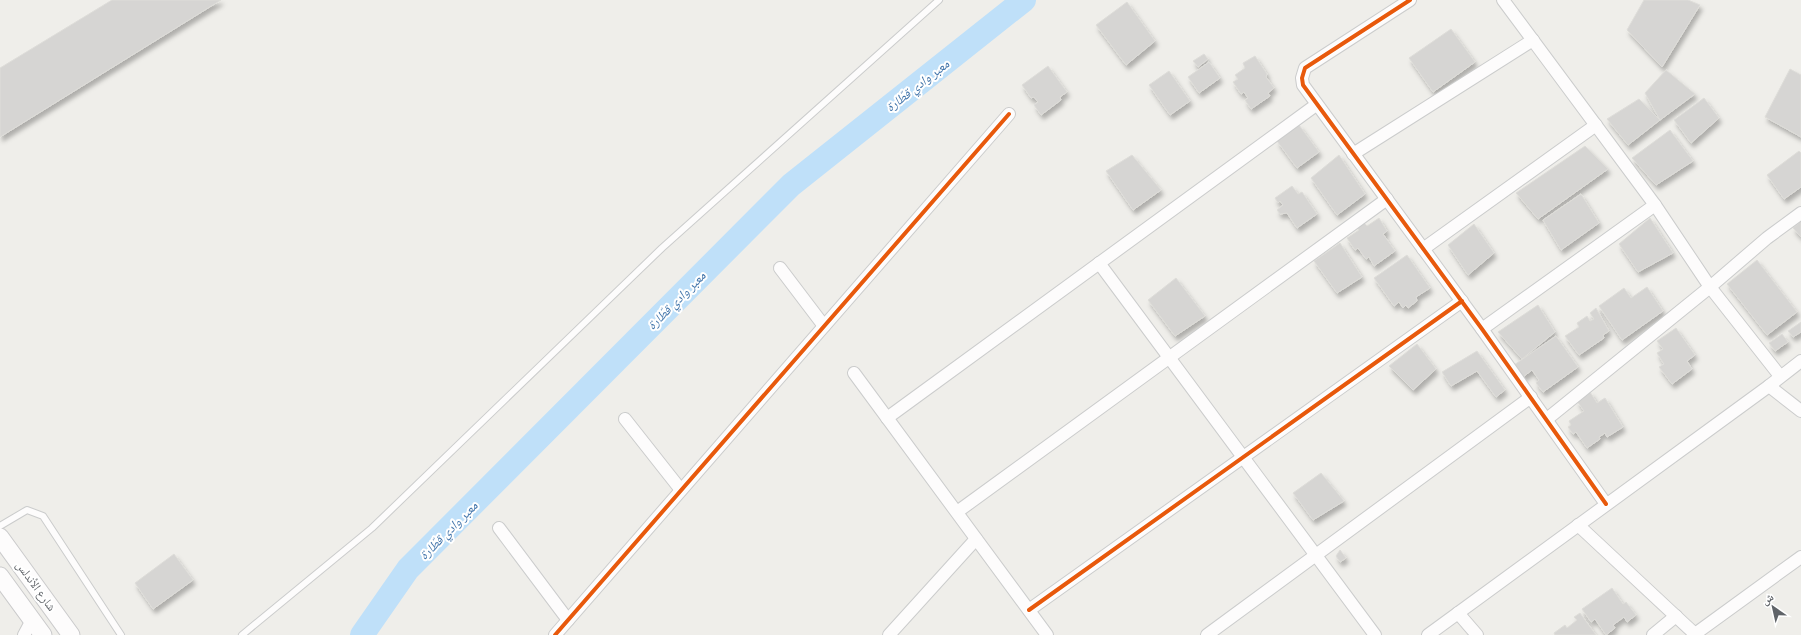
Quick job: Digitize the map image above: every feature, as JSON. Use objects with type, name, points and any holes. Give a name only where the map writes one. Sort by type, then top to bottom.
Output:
[{"type":"main road","name":"شارع الأندلس","points":[[0,537],[71,635]]},
{"type":"main road","name":"شارع الأندلس","points":[[0,576],[28,628],[43,635]]},
{"type":"street","points":[[1410,0],[1305,68],[1302,78],[1303,85],[1316,105],[1462,301],[1606,504]]},
{"type":"street","points":[[1504,0],[1655,205],[1710,287],[1780,376]]},
{"type":"street","points":[[1353,154],[1533,40]]},
{"type":"street","points":[[887,418],[1316,105]]},
{"type":"street","points":[[555,635],[1009,114]]},
{"type":"street","points":[[1424,249],[1596,125]]},
{"type":"street","points":[[956,512],[1387,200]]},
{"type":"street","points":[[1482,329],[1655,205]]},
{"type":"street","points":[[1547,419],[1710,287],[1767,238],[1801,213]]},
{"type":"street","points":[[1099,263],[1375,635]]},
{"type":"street","points":[[780,268],[824,326]]},
{"type":"street","points":[[1029,610],[1462,301]]},
{"type":"street","points":[[1428,635],[1769,386],[1801,360]]},
{"type":"street","points":[[854,373],[1048,635]]},
{"type":"street","points":[[1769,386],[1801,410]]},
{"type":"street","points":[[1207,635],[1531,397]]},
{"type":"street","points":[[625,419],[681,490]]},
{"type":"street","points":[[1578,525],[1696,634],[1801,557]]},
{"type":"street","points":[[499,528],[568,620]]},
{"type":"street","points":[[889,635],[976,539]]},
{"type":"street","points":[[1458,613],[1477,635]]},
{"type":"street","points":[[1653,635],[1676,616]]},
{"type":"lane","points":[[242,635],[372,528],[662,248],[939,0]]},
{"type":"lane","points":[[0,526],[27,510],[43,516],[121,635]]},
{"type":"building","points":[[112,0],[221,0],[0,137],[0,68]]},
{"type":"building","points":[[1644,0],[1688,0],[1700,5],[1662,67],[1627,30]]},
{"type":"building","points":[[1127,2],[1155,41],[1126,65],[1096,25]]},
{"type":"building","points":[[1451,29],[1475,62],[1433,92],[1409,58]]},
{"type":"building","points":[[1204,54],[1208,59],[1198,67],[1193,61]]},
{"type":"building","points":[[1255,56],[1267,74],[1266,77],[1274,88],[1268,93],[1270,96],[1251,109],[1245,100],[1248,98],[1244,92],[1241,94],[1233,82],[1238,79],[1235,75],[1245,68],[1243,63]]},
{"type":"building","points":[[1209,62],[1220,78],[1199,93],[1188,77]]},
{"type":"building","points":[[1048,66],[1067,92],[1060,97],[1061,100],[1041,115],[1034,105],[1038,102],[1034,97],[1031,98],[1022,85]]},
{"type":"building","points":[[1790,69],[1801,75],[1801,137],[1765,117]]},
{"type":"building","points":[[1666,70],[1695,94],[1660,120],[1645,93]]},
{"type":"building","points":[[1169,71],[1190,101],[1170,115],[1149,85]]},
{"type":"building","points":[[1704,98],[1719,118],[1691,143],[1674,120]]},
{"type":"building","points":[[1639,99],[1660,120],[1628,145],[1607,119]]},
{"type":"building","points":[[1299,125],[1319,152],[1297,168],[1277,141]]},
{"type":"building","points":[[1670,130],[1693,161],[1656,185],[1632,158]]},
{"type":"building","points":[[1585,146],[1608,169],[1538,219],[1516,193]]},
{"type":"building","points":[[1799,151],[1801,153],[1801,187],[1784,199],[1767,175]]},
{"type":"building","points":[[1132,155],[1161,190],[1133,210],[1106,171]]},
{"type":"building","points":[[1339,155],[1365,194],[1337,215],[1311,178]]},
{"type":"building","points":[[1292,186],[1298,194],[1302,192],[1317,214],[1297,228],[1287,213],[1280,214],[1277,210],[1283,205],[1280,201],[1278,203],[1275,198]]},
{"type":"building","points":[[1581,194],[1599,223],[1561,250],[1543,220]]},
{"type":"building","points":[[1379,218],[1387,231],[1383,234],[1395,251],[1374,266],[1369,257],[1366,259],[1358,248],[1355,250],[1347,238],[1359,230],[1357,227],[1364,223],[1367,226]]},
{"type":"building","points":[[1650,218],[1673,253],[1638,272],[1619,244]]},
{"type":"building","points":[[1801,221],[1801,237],[1793,228]]},
{"type":"building","points":[[1474,224],[1494,253],[1468,275],[1448,245]]},
{"type":"building","points":[[1340,243],[1362,277],[1337,293],[1314,261]]},
{"type":"building","points":[[1407,255],[1430,288],[1416,297],[1417,301],[1408,308],[1406,305],[1403,308],[1399,302],[1394,306],[1374,278]]},
{"type":"building","points":[[1757,260],[1797,312],[1767,335],[1727,284]]},
{"type":"building","points":[[1176,278],[1205,316],[1175,336],[1148,300]]},
{"type":"building","points":[[1647,287],[1663,311],[1622,340],[1599,306],[1624,288],[1631,298]]},
{"type":"building","points":[[1538,305],[1555,332],[1522,359],[1498,332]]},
{"type":"building","points":[[1596,308],[1609,331],[1603,335],[1604,338],[1579,355],[1565,336],[1579,327],[1577,323],[1587,316],[1590,321],[1594,319],[1590,313]]},
{"type":"building","points":[[1801,322],[1801,332],[1793,337],[1788,331]]},
{"type":"building","points":[[1676,328],[1695,355],[1687,361],[1692,369],[1672,384],[1659,367],[1664,364],[1657,353],[1663,349],[1657,341]]},
{"type":"building","points":[[1782,334],[1788,342],[1775,351],[1769,343]]},
{"type":"building","points":[[1556,336],[1578,367],[1543,392],[1536,383],[1539,380],[1532,370],[1523,377],[1514,365]]},
{"type":"building","points":[[1417,344],[1436,369],[1413,390],[1389,366]]},
{"type":"building","points":[[1477,351],[1505,390],[1496,397],[1477,371],[1451,386],[1442,372]]},
{"type":"building","points":[[1590,392],[1597,403],[1605,398],[1623,427],[1607,437],[1605,433],[1599,437],[1600,439],[1587,448],[1576,432],[1573,434],[1568,427],[1571,425],[1569,421],[1584,411],[1577,401]]},
{"type":"building","points":[[1321,473],[1344,501],[1313,520],[1293,493]]},
{"type":"building","points":[[1340,550],[1346,558],[1340,562],[1336,556]]},
{"type":"building","points":[[174,554],[193,580],[153,609],[135,583]]},
{"type":"building","points":[[1612,588],[1623,604],[1626,602],[1636,615],[1627,622],[1624,617],[1613,625],[1615,628],[1606,635],[1595,619],[1591,622],[1582,609]]},
{"type":"building","points":[[1580,613],[1596,635],[1555,635],[1554,633],[1565,625],[1567,628],[1577,620],[1574,617]]},
{"type":"waterway","name":"معبر وادي قطّارة","points":[[362,635],[408,569],[791,185],[1024,0]]},
{"type":"cycle path","points":[[1410,0],[1305,68],[1302,78],[1303,85],[1482,329],[1606,504]]},
{"type":"cycle path","points":[[555,635],[1009,114]]},
{"type":"cycle path","points":[[1029,610],[1462,301]]}]
